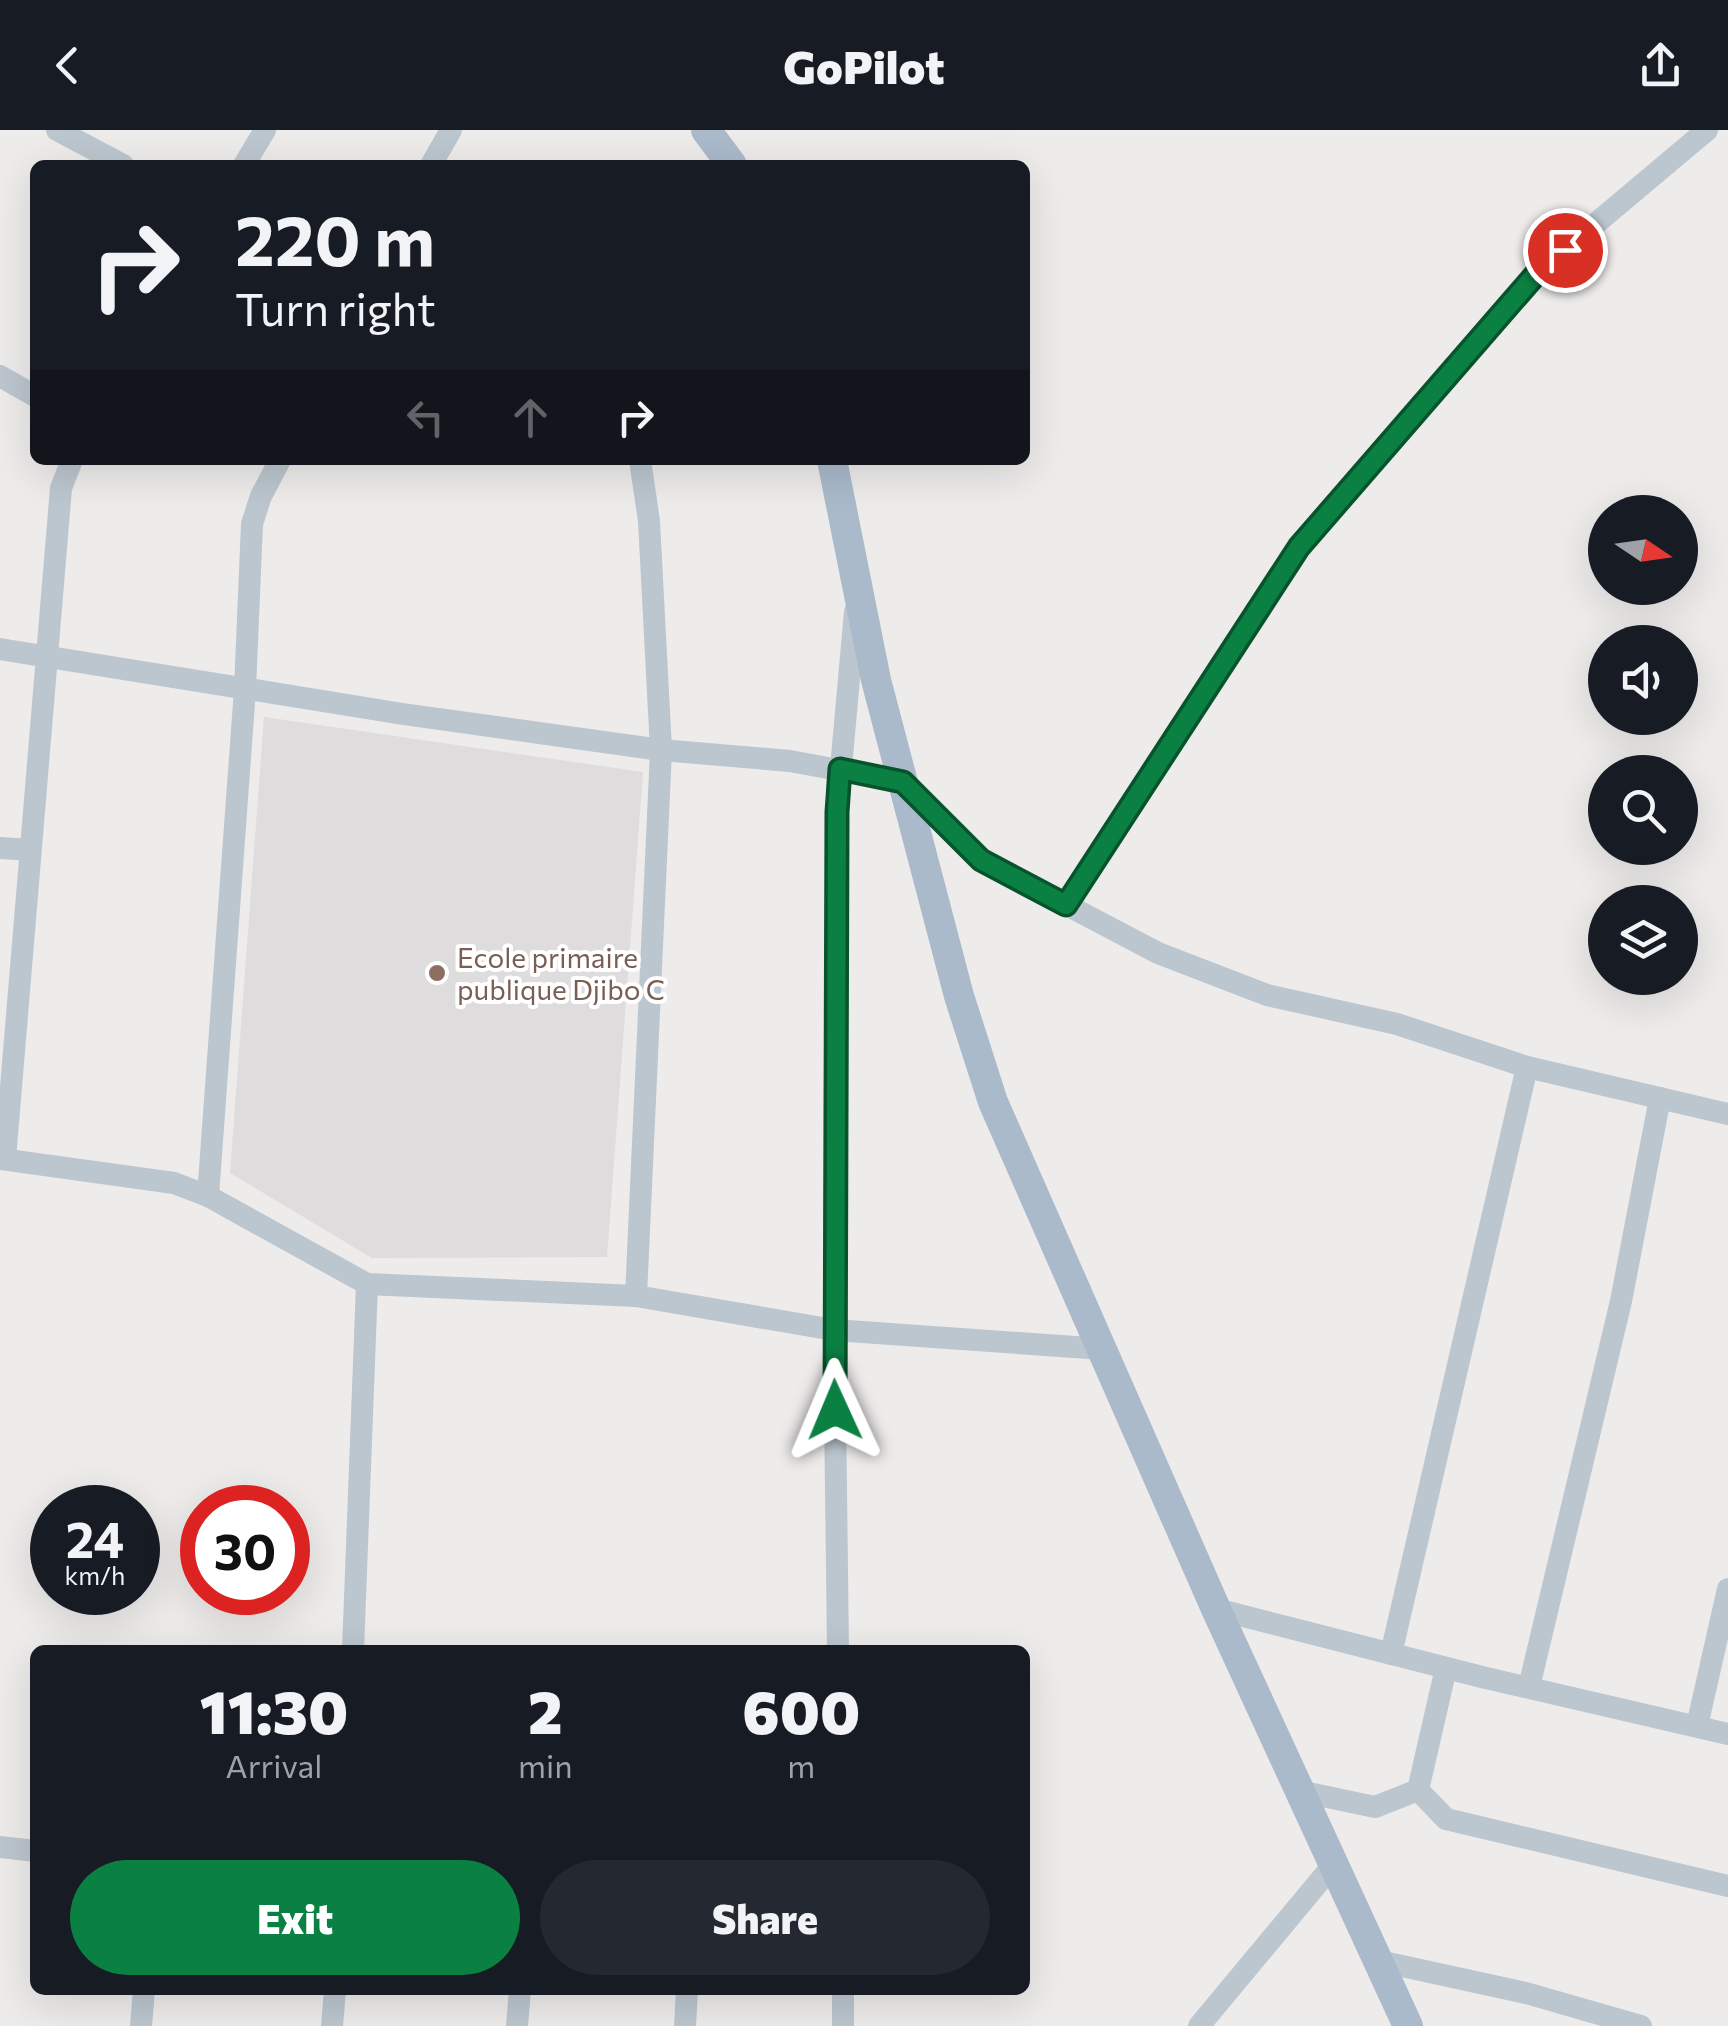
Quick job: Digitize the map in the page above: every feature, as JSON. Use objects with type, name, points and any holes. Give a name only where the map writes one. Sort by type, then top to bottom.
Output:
[{"type":"main road","points":[[706,130],[728,160]]},
{"type":"main road","points":[[833,465],[876,680],[959,996],[987,1085],[1216,1608],[1408,2026]]},
{"type":"street","points":[[56,130],[113,160]]},
{"type":"street","points":[[247,160],[265,130]]},
{"type":"street","points":[[1066,905],[1299,547],[1536,274],[1707,130]]},
{"type":"street","points":[[0,376],[30,393]]},
{"type":"street","points":[[70,465],[60,488],[30,850],[6,1059],[2,1159],[174,1183],[208,1196],[367,1284],[636,1296],[834,1330],[1103,1349]]},
{"type":"street","points":[[208,1196],[245,690],[252,524],[278,465]]},
{"type":"street","points":[[636,1296],[661,750],[649,521],[641,465]]},
{"type":"street","points":[[838,1645],[834,1330],[837,832],[857,588]]},
{"type":"street","points":[[0,649],[245,690],[661,750],[790,761],[903,782],[981,860],[1158,953],[1267,996],[1398,1024],[1527,1067],[1728,1114]]},
{"type":"street","points":[[0,848],[30,850]]},
{"type":"street","points":[[1390,1654],[1527,1067]]},
{"type":"street","points":[[1529,1687],[1621,1301],[1660,1098]]},
{"type":"street","points":[[353,1645],[367,1284]]},
{"type":"street","points":[[1697,1726],[1728,1589]]},
{"type":"street","points":[[1216,1608],[1446,1668],[1728,1734]]},
{"type":"street","points":[[1418,1790],[1446,1668]]},
{"type":"street","points":[[1299,1791],[1375,1808],[1418,1790]]},
{"type":"street","points":[[1418,1790],[1446,1819],[1728,1886]]},
{"type":"street","points":[[0,1847],[30,1850]]},
{"type":"street","points":[[1200,2026],[1333,1865]]},
{"type":"street","points":[[1378,1962],[1526,1993],[1641,2026]]},
{"type":"street","points":[[141,2026],[144,1995]]},
{"type":"street","points":[[332,2026],[335,1995]]},
{"type":"street","points":[[517,2026],[520,1995]]},
{"type":"street","points":[[685,2026],[688,1995]]},
{"type":"street","points":[[842,1995],[843,2026]]},
{"type":"shaded area","name":"Ecole primaire publique Djibo C","points":[[264,717],[643,772],[607,1257],[372,1258],[230,1173]]},
{"type":"place","name":"Ecole primaire publique Djibo C","points":[[437,973]]},
{"type":"route","points":[[835,1410],[840,769],[903,782],[981,860],[1066,905],[1299,547],[1536,274],[1565,250]]}]
